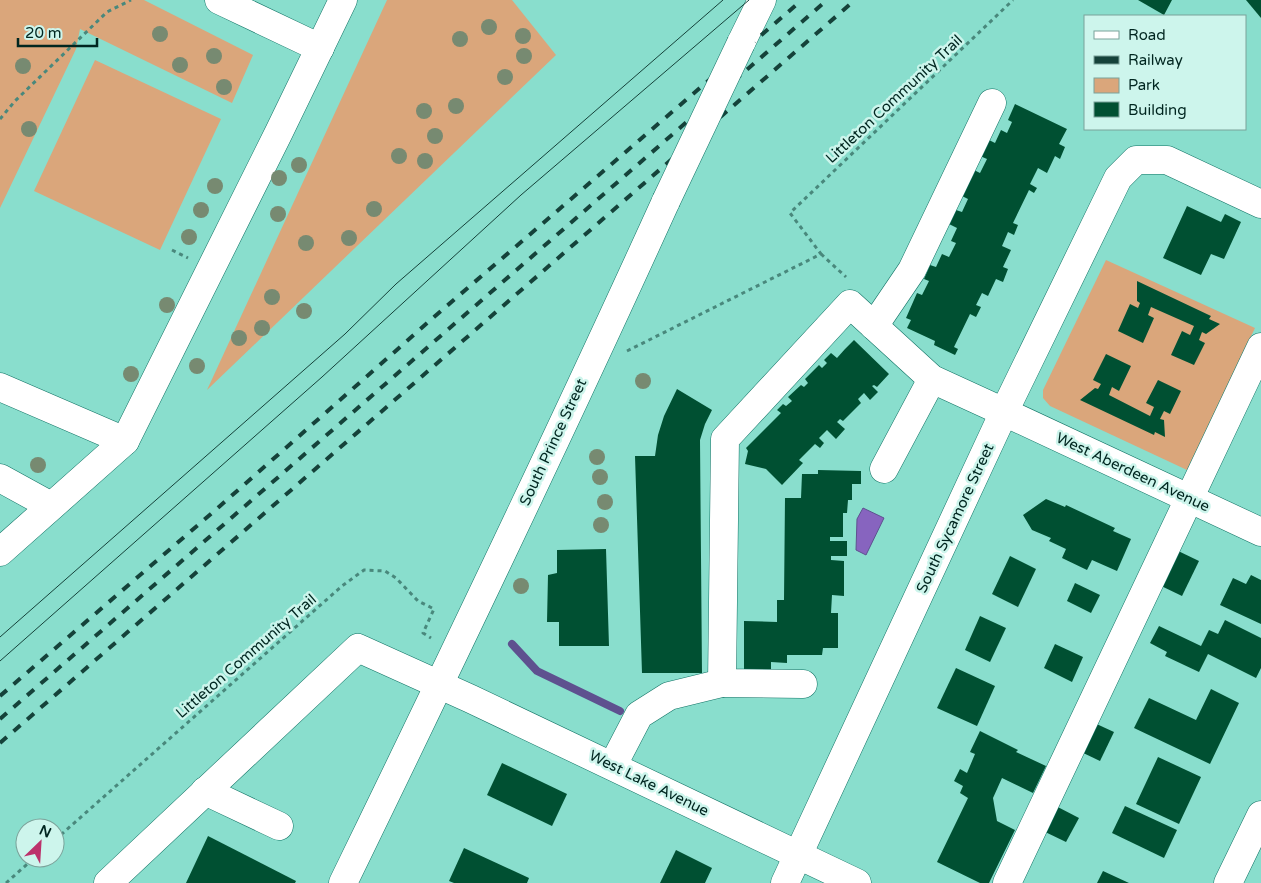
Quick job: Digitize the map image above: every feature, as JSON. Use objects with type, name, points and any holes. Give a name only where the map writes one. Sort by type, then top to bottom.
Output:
[{"type":"street","points":[[218,0],[320,48]]},
{"type":"street","points":[[0,552],[125,441],[343,0]]},
{"type":"street","name":"South Prince Street","points":[[343,883],[440,684],[762,0]]},
{"type":"street","points":[[874,326],[912,270],[992,103]]},
{"type":"street","name":"South Sycamore Street","points":[[785,883],[1004,412],[1118,178],[1136,160],[1168,160],[1261,204]]},
{"type":"street","name":"West Aberdeen Avenue","points":[[722,683],[725,439],[850,304],[932,379],[1261,532]]},
{"type":"street","points":[[1007,883],[1261,348]]},
{"type":"street","points":[[884,469],[932,379]]},
{"type":"street","points":[[0,387],[125,441]]},
{"type":"street","points":[[0,478],[51,506]]},
{"type":"street","name":"West Lake Avenue","points":[[205,791],[358,648],[440,684],[857,883]]},
{"type":"street","points":[[613,766],[639,715],[669,696],[722,683],[803,684]]},
{"type":"street","points":[[108,883],[205,791],[279,826]]},
{"type":"street","points":[[1228,883],[1261,815]]},
{"type":"path","points":[[0,118],[15,101],[107,12],[131,0]]},
{"type":"path","name":"Littleton Community Trail","points":[[645,342],[821,254],[790,213],[1013,0]]},
{"type":"path","name":"Littleton Community Trail","points":[[65,831],[342,586],[364,570],[385,571],[396,578],[418,601],[434,609],[423,633],[430,638]]},
{"type":"path","points":[[6,883],[23,868]]},
{"type":"green space","points":[[0,0],[144,0],[253,55],[232,103],[80,29],[76,49],[0,208]]},
{"type":"green space","points":[[387,0],[512,0],[556,55],[207,390]]},
{"type":"green space","points":[[95,60],[221,119],[160,250],[34,191]]},
{"type":"green space","points":[[1106,260],[1255,328],[1187,470],[1050,406],[1043,398],[1043,390]]},
{"type":"shaded area","points":[[863,508],[884,518],[866,555],[856,550],[857,519]]},
{"type":"building","points":[[1138,0],[1172,0],[1164,15]]},
{"type":"building","points":[[1246,0],[1261,0],[1261,18]]},
{"type":"building","points":[[1015,104],[1067,129],[1059,144],[1065,147],[1060,159],[1055,156],[1047,173],[1038,168],[1030,184],[1037,188],[1034,193],[1029,190],[1013,223],[1018,225],[1014,235],[1008,232],[1002,246],[1011,250],[1003,267],[1008,269],[1003,282],[996,279],[988,296],[982,293],[976,305],[981,307],[976,317],[970,314],[954,347],[958,349],[955,355],[934,345],[935,341],[907,328],[911,320],[906,318],[917,293],[922,295],[929,281],[924,279],[930,265],[936,267],[942,254],[949,257],[956,243],[951,241],[957,228],[949,224],[956,210],[962,212],[968,199],[962,196],[974,170],[980,173],[987,159],[980,156],[987,139],[995,143],[1001,130],[1007,133],[1012,122],[1008,120]]},
{"type":"building","points":[[1187,206],[1221,222],[1225,214],[1241,222],[1224,259],[1211,254],[1201,275],[1163,258]]},
{"type":"building","points":[[1137,281],[1211,316],[1209,319],[1220,324],[1206,334],[1202,332],[1199,340],[1205,343],[1194,365],[1171,355],[1182,331],[1190,335],[1194,326],[1151,307],[1148,315],[1154,318],[1143,343],[1118,331],[1130,304],[1138,308],[1140,303],[1137,301]]},
{"type":"building","points":[[854,340],[889,374],[877,387],[872,386],[878,392],[870,400],[864,393],[858,399],[861,403],[843,421],[840,419],[837,422],[845,429],[836,439],[827,430],[819,438],[824,443],[820,448],[815,444],[799,460],[803,463],[782,485],[766,469],[745,464],[748,451],[746,448],[781,413],[777,410],[783,404],[786,406],[792,401],[788,397],[801,385],[804,387],[808,383],[805,379],[819,365],[822,368],[827,363],[824,360],[831,353],[837,358]]},
{"type":"building","points":[[1106,354],[1131,366],[1119,391],[1112,387],[1109,395],[1150,416],[1154,407],[1146,403],[1158,380],[1181,391],[1170,414],[1164,411],[1160,419],[1164,420],[1165,437],[1155,432],[1154,435],[1080,400],[1095,388],[1098,389],[1101,384],[1093,380]]},
{"type":"building","points":[[677,389],[712,410],[700,440],[702,673],[642,673],[635,456],[655,456],[658,435],[664,416]]},
{"type":"building","points":[[818,470],[861,471],[861,484],[852,484],[852,500],[848,500],[847,513],[843,513],[843,537],[830,537],[830,541],[847,541],[847,556],[831,556],[831,560],[844,561],[844,596],[832,595],[831,613],[838,613],[838,648],[823,648],[822,655],[787,655],[787,663],[771,662],[771,671],[744,671],[744,621],[777,622],[777,600],[784,600],[785,498],[801,498],[802,474],[818,474]]},
{"type":"building","points":[[1046,499],[1065,507],[1066,505],[1115,528],[1113,531],[1131,539],[1117,571],[1092,560],[1087,570],[1062,558],[1066,549],[1049,541],[1051,538],[1032,530],[1023,515]]},
{"type":"building","points":[[1172,548],[1199,561],[1182,596],[1155,583]]},
{"type":"building","points":[[606,549],[609,646],[559,646],[559,622],[547,622],[548,575],[557,573],[557,550]]},
{"type":"building","points":[[1010,556],[1036,569],[1018,607],[992,594]]},
{"type":"building","points":[[1251,575],[1261,580],[1261,624],[1220,605],[1233,578],[1246,584]]},
{"type":"building","points":[[1075,583],[1100,595],[1091,613],[1067,601]]},
{"type":"building","points":[[980,616],[1006,628],[990,662],[965,650]]},
{"type":"building","points":[[1225,620],[1261,638],[1261,668],[1256,678],[1208,654],[1199,672],[1165,656],[1167,652],[1150,643],[1159,626],[1201,646],[1209,630],[1218,634]]},
{"type":"building","points":[[1055,644],[1083,657],[1072,682],[1044,668]]},
{"type":"building","points":[[956,668],[995,686],[977,726],[937,708]]},
{"type":"building","points":[[1211,689],[1239,703],[1210,764],[1134,728],[1149,698],[1196,720]]},
{"type":"building","points":[[1090,721],[1114,732],[1100,761],[1077,750]]},
{"type":"building","points":[[980,731],[1018,750],[1016,752],[1046,766],[1033,793],[1002,778],[993,798],[997,821],[1015,830],[989,883],[980,883],[937,862],[968,798],[960,793],[963,786],[954,781],[960,769],[967,773],[975,754],[970,752]]},
{"type":"building","points":[[1158,757],[1201,777],[1179,824],[1136,804]]},
{"type":"building","points":[[502,763],[567,794],[552,826],[487,795]]},
{"type":"building","points":[[1052,804],[1079,818],[1066,842],[1039,829]]},
{"type":"building","points":[[1125,806],[1177,830],[1164,858],[1112,833]]},
{"type":"building","points":[[208,836],[296,881],[295,883],[186,883]]},
{"type":"building","points":[[464,848],[529,878],[527,883],[454,883],[449,881]]},
{"type":"building","points":[[676,850],[712,868],[705,883],[660,883]]},
{"type":"building","points":[[1103,871],[1129,883],[1097,883]]},
{"type":"waterway","points":[[512,644],[537,671],[620,711]]},
{"type":"tram line","points":[[0,637],[345,334],[396,284],[723,0]]},
{"type":"tram line","points":[[0,661],[322,377],[521,195],[749,0]]},
{"type":"railway","points":[[0,696],[220,506],[434,317],[802,0]]},
{"type":"railway","points":[[0,719],[827,0]]},
{"type":"railway","points":[[0,743],[855,0]]}]
